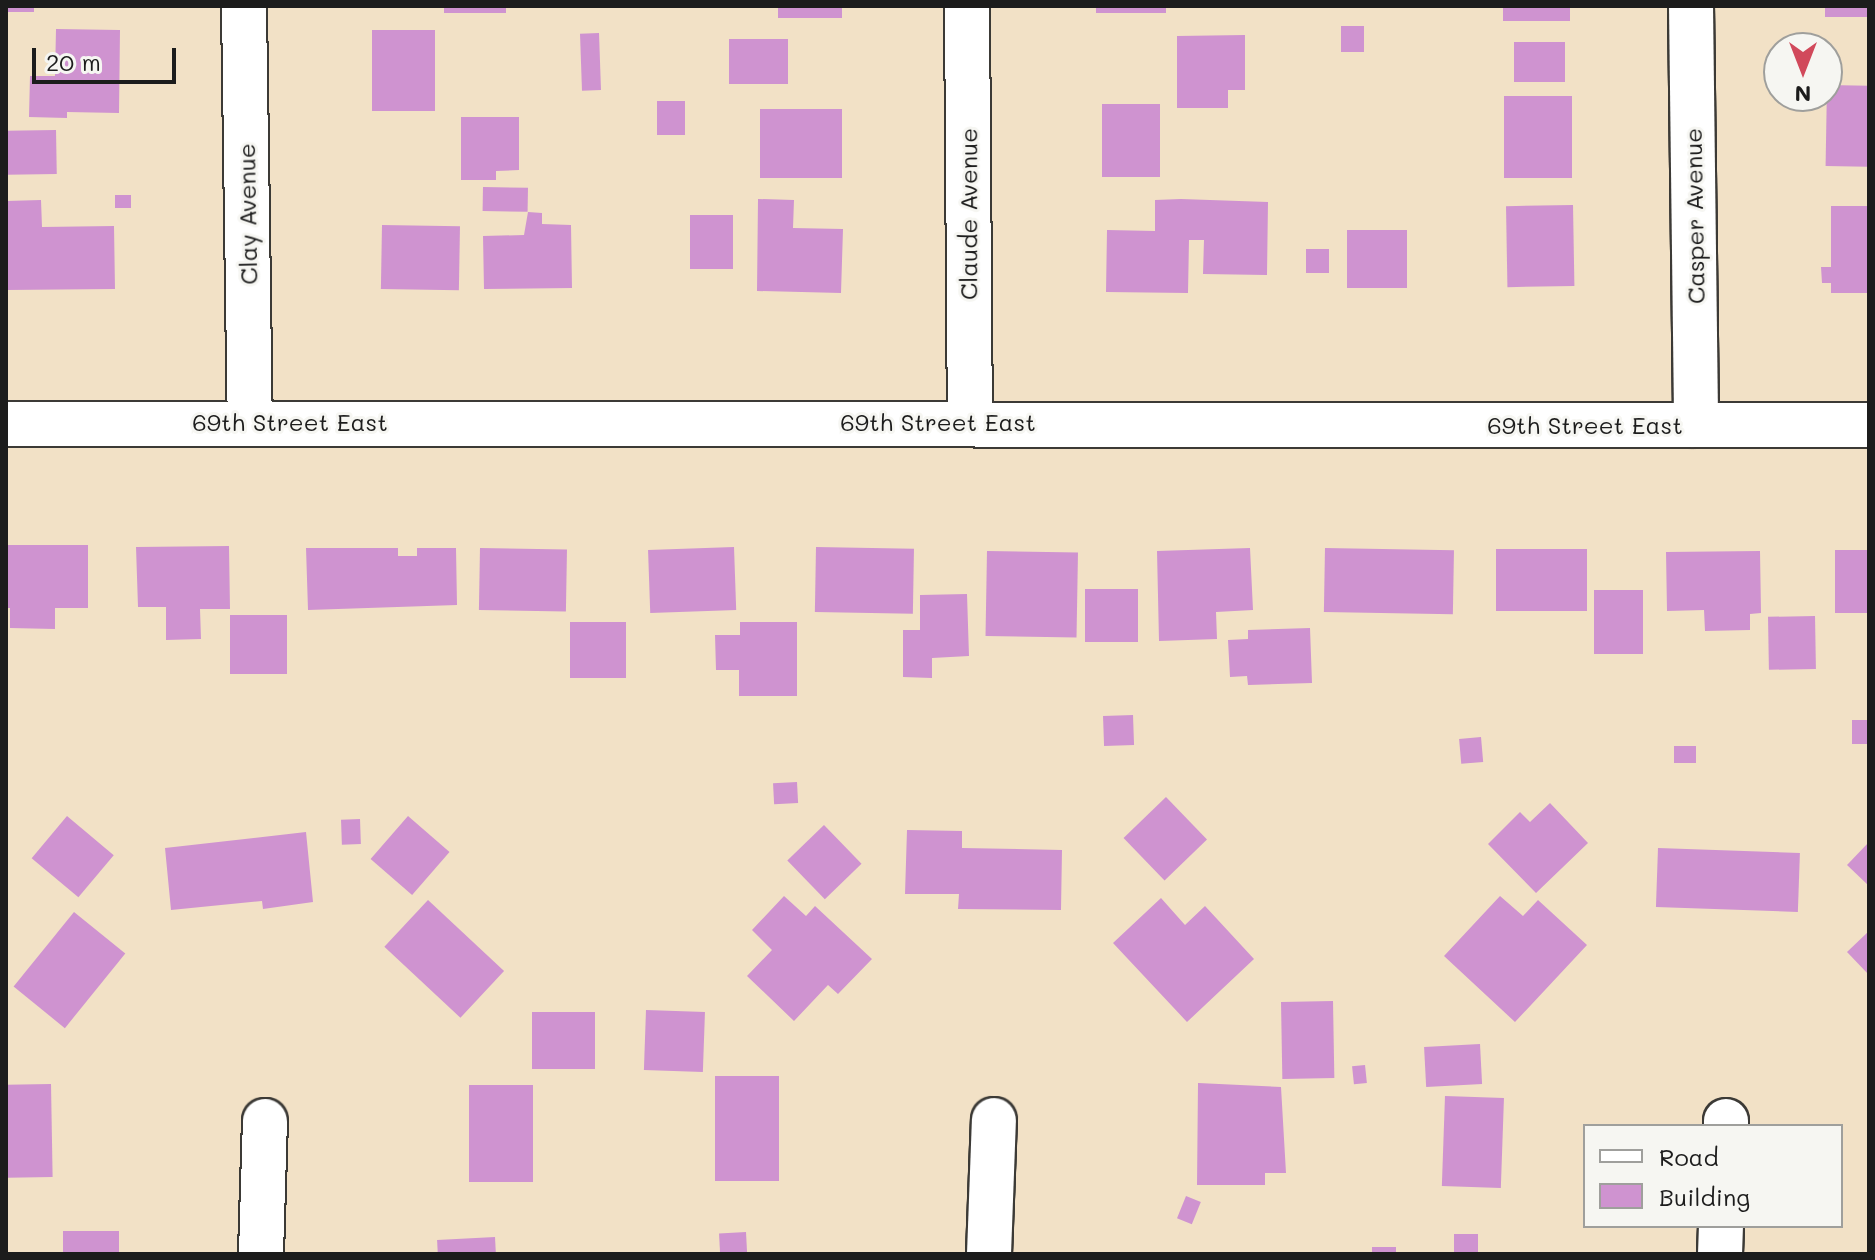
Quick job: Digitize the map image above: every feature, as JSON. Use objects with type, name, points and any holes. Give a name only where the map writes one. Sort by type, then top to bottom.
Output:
[{"type":"street","name":"Clay Avenue","points":[[244,6],[250,422]]},
{"type":"street","name":"Claude Avenue","points":[[967,6],[970,422]]},
{"type":"street","name":"Casper Avenue","points":[[1691,6],[1696,425]]},
{"type":"street","name":"69th Street East","points":[[6,424],[970,422],[1869,425]]},
{"type":"street","points":[[989,1254],[994,1120]]},
{"type":"street","points":[[261,1254],[265,1121]]},
{"type":"street","points":[[1720,1254],[1721,1228]]},
{"type":"building","points":[[6,6],[34,6],[34,12],[6,12]]},
{"type":"building","points":[[444,6],[506,6],[506,13],[444,13]]},
{"type":"building","points":[[778,6],[842,6],[842,18],[778,18]]},
{"type":"building","points":[[1096,6],[1166,6],[1166,13],[1096,13]]},
{"type":"building","points":[[1503,6],[1570,6],[1570,21],[1503,21]]},
{"type":"building","points":[[1825,6],[1869,6],[1869,17],[1825,17]]},
{"type":"building","points":[[1341,26],[1364,26],[1364,52],[1341,52]]},
{"type":"building","points":[[56,29],[120,30],[119,113],[67,112],[67,118],[29,117],[30,76],[55,76]]},
{"type":"building","points":[[372,30],[435,30],[435,111],[372,111]]},
{"type":"building","points":[[599,33],[601,90],[582,91],[580,34]]},
{"type":"building","points":[[1245,35],[1245,90],[1228,90],[1228,108],[1177,108],[1177,36]]},
{"type":"building","points":[[729,39],[788,39],[788,84],[729,84]]},
{"type":"building","points":[[1514,42],[1565,42],[1565,82],[1514,82]]},
{"type":"building","points":[[1843,85],[1869,86],[1868,167],[1826,166],[1827,112],[1843,112]]},
{"type":"building","points":[[1504,96],[1572,96],[1572,178],[1504,178]]},
{"type":"building","points":[[657,101],[685,101],[685,135],[657,135]]},
{"type":"building","points":[[1102,104],[1160,104],[1160,177],[1102,177]]},
{"type":"building","points":[[760,109],[842,109],[842,178],[760,178]]},
{"type":"building","points":[[461,117],[519,117],[519,170],[496,171],[496,180],[461,180]]},
{"type":"building","points":[[56,130],[57,174],[7,175],[6,131]]},
{"type":"building","points":[[483,187],[528,188],[528,212],[483,211]]},
{"type":"building","points":[[115,195],[131,195],[131,208],[115,208]]},
{"type":"building","points":[[758,199],[794,200],[793,228],[843,229],[841,293],[757,291]]},
{"type":"building","points":[[41,200],[42,227],[114,226],[115,289],[6,290],[6,201]]},
{"type":"building","points":[[1155,200],[1268,202],[1267,275],[1203,274],[1204,240],[1189,240],[1188,293],[1106,292],[1107,230],[1155,231]]},
{"type":"building","points":[[1573,205],[1574,286],[1507,287],[1506,206]]},
{"type":"building","points":[[1831,206],[1869,206],[1869,293],[1831,293],[1831,283],[1822,283],[1821,267],[1831,267]]},
{"type":"building","points":[[528,212],[542,213],[542,224],[571,225],[572,288],[484,289],[483,236],[524,235]]},
{"type":"building","points":[[690,215],[733,215],[733,269],[690,269]]},
{"type":"building","points":[[382,225],[460,226],[459,290],[381,289]]},
{"type":"building","points":[[1347,230],[1407,230],[1407,288],[1347,288]]},
{"type":"building","points":[[1306,249],[1329,249],[1329,273],[1306,273]]},
{"type":"building","points":[[6,545],[88,545],[88,608],[55,608],[55,629],[10,628],[10,608],[6,608]]},
{"type":"building","points":[[229,546],[230,609],[200,609],[201,639],[166,640],[166,607],[138,607],[136,547]]},
{"type":"building","points":[[734,547],[736,610],[650,613],[648,550]]},
{"type":"building","points":[[816,547],[914,549],[913,614],[815,612]]},
{"type":"building","points":[[306,548],[398,548],[398,556],[417,556],[417,548],[456,548],[457,605],[308,610]]},
{"type":"building","points":[[480,548],[567,550],[566,612],[479,610]]},
{"type":"building","points":[[1250,548],[1253,610],[1216,612],[1217,639],[1159,641],[1157,551]]},
{"type":"building","points":[[1325,548],[1454,550],[1453,614],[1324,612]]},
{"type":"building","points":[[1496,549],[1587,549],[1587,611],[1496,611]]},
{"type":"building","points":[[1835,550],[1869,550],[1869,613],[1835,613]]},
{"type":"building","points":[[987,551],[1078,553],[1077,638],[986,636]]},
{"type":"building","points":[[1760,551],[1761,613],[1750,614],[1750,630],[1705,631],[1704,610],[1667,611],[1666,552]]},
{"type":"building","points":[[1085,589],[1138,589],[1138,642],[1085,642]]},
{"type":"building","points":[[1594,590],[1643,590],[1643,654],[1594,654]]},
{"type":"building","points":[[967,594],[969,656],[932,658],[932,678],[903,677],[903,630],[920,630],[920,595]]},
{"type":"building","points":[[230,615],[287,615],[287,674],[230,674]]},
{"type":"building","points":[[1815,616],[1816,669],[1769,670],[1768,617]]},
{"type":"building","points":[[570,622],[626,622],[626,678],[570,678]]},
{"type":"building","points":[[740,622],[797,622],[797,696],[739,696],[739,670],[716,670],[715,635],[740,635]]},
{"type":"building","points":[[1310,628],[1312,683],[1248,685],[1247,676],[1230,677],[1228,640],[1248,639],[1248,630]]},
{"type":"building","points":[[1133,715],[1134,745],[1104,746],[1103,716]]},
{"type":"building","points":[[1852,720],[1869,720],[1869,744],[1852,744]]},
{"type":"building","points":[[1481,737],[1483,762],[1461,764],[1459,739]]},
{"type":"building","points":[[1674,746],[1696,746],[1696,763],[1674,763]]},
{"type":"building","points":[[797,782],[798,803],[774,804],[773,783]]},
{"type":"building","points":[[1166,797],[1207,839],[1165,880],[1124,838]]},
{"type":"building","points":[[1550,803],[1588,843],[1536,893],[1488,844],[1520,812],[1530,822]]},
{"type":"building","points":[[67,816],[114,855],[78,897],[32,858]]},
{"type":"building","points":[[408,816],[450,852],[412,895],[371,859]]},
{"type":"building","points":[[360,819],[361,844],[342,845],[341,820]]},
{"type":"building","points":[[824,825],[862,864],[825,899],[787,860]]},
{"type":"building","points":[[907,830],[962,831],[962,848],[1062,850],[1061,910],[958,909],[959,894],[905,894]]},
{"type":"building","points":[[306,832],[313,902],[263,909],[262,901],[171,910],[165,848]]},
{"type":"building","points":[[1869,842],[1869,886],[1847,865]]},
{"type":"building","points":[[1658,848],[1800,853],[1798,912],[1656,907]]},
{"type":"building","points":[[784,896],[806,916],[815,906],[872,959],[838,994],[828,985],[794,1021],[747,976],[772,950],[752,930]]},
{"type":"building","points":[[1500,896],[1523,916],[1538,900],[1587,945],[1515,1022],[1444,956]]},
{"type":"building","points":[[1161,898],[1185,925],[1205,906],[1254,959],[1187,1022],[1113,943]]},
{"type":"building","points":[[428,900],[504,971],[460,1018],[384,947]]},
{"type":"building","points":[[74,912],[125,954],[65,1028],[14,987]]},
{"type":"building","points":[[1869,931],[1869,975],[1847,952]]},
{"type":"building","points":[[1333,1001],[1334,1078],[1282,1079],[1281,1002]]},
{"type":"building","points":[[646,1010],[705,1012],[703,1072],[644,1070]]},
{"type":"building","points":[[532,1012],[595,1012],[595,1069],[532,1069]]},
{"type":"building","points":[[1480,1044],[1482,1084],[1426,1087],[1424,1047]]},
{"type":"building","points":[[1365,1065],[1367,1083],[1354,1084],[1352,1066]]},
{"type":"building","points":[[715,1076],[779,1076],[779,1181],[715,1181]]},
{"type":"building","points":[[1198,1083],[1281,1087],[1286,1173],[1265,1173],[1265,1185],[1197,1185]]},
{"type":"building","points":[[51,1084],[53,1177],[8,1178],[6,1085]]},
{"type":"building","points":[[469,1085],[533,1085],[533,1182],[469,1182]]},
{"type":"building","points":[[1445,1096],[1504,1098],[1501,1188],[1442,1186]]},
{"type":"building","points":[[1186,1196],[1201,1202],[1192,1224],[1177,1218]]},
{"type":"building","points":[[63,1231],[119,1231],[119,1254],[63,1254]]},
{"type":"building","points":[[746,1232],[747,1252],[720,1253],[719,1233]]},
{"type":"building","points":[[1454,1234],[1478,1234],[1478,1254],[1454,1254]]},
{"type":"building","points":[[495,1237],[496,1254],[438,1254],[437,1240]]},
{"type":"building","points":[[1372,1247],[1396,1247],[1396,1254],[1372,1254]]}]
